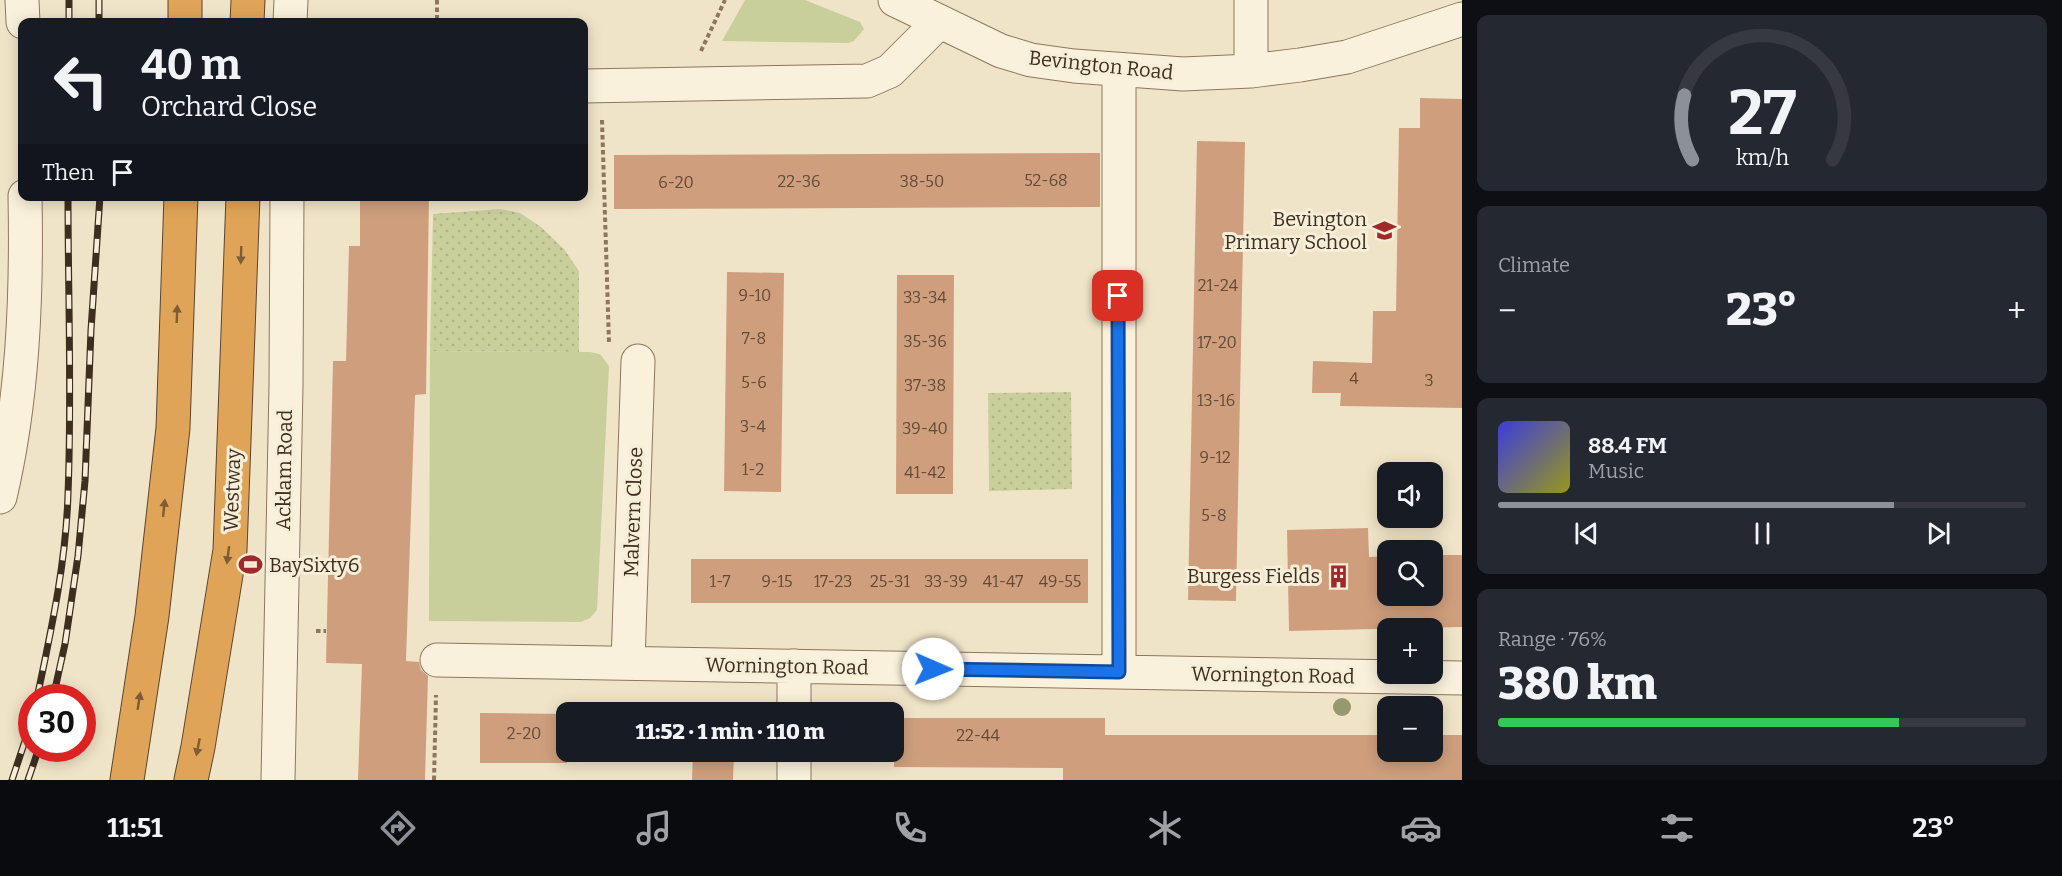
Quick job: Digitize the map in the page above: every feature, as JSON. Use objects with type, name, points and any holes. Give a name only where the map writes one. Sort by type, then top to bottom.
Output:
[{"type":"highway","points":[[185,0],[185,18]]},
{"type":"highway","points":[[247,18],[248,0]]},
{"type":"highway","points":[[127,780],[152,616],[173,428],[181,201]]},
{"type":"highway","name":"Westway","points":[[191,780],[230,550],[243,201]]},
{"type":"street","points":[[22,0],[23,18]]},
{"type":"street","points":[[290,18],[291,0]]},
{"type":"street","name":"Bevington Road","points":[[895,0],[1001,51],[1032,60],[1119,70],[1183,74],[1251,71],[1347,57],[1462,19]]},
{"type":"street","points":[[1251,0],[1251,71]]},
{"type":"street","points":[[592,86],[867,81],[890,71],[939,22]]},
{"type":"street","points":[[1119,70],[1119,672]]},
{"type":"street","points":[[0,497],[22,364],[25,201]]},
{"type":"street","name":"Acklam Road","points":[[278,780],[286,397],[287,201]]},
{"type":"street","name":"Malvern Close","points":[[628,663],[638,361]]},
{"type":"street","name":"Wornington Road","points":[[437,660],[1462,678]]},
{"type":"street","points":[[794,666],[794,702]]},
{"type":"street","points":[[794,762],[794,780]]},
{"type":"path","points":[[437,0],[437,18]]},
{"type":"path","points":[[684,84],[725,0]]},
{"type":"path","points":[[592,86],[609,360],[638,361]]},
{"type":"path","points":[[434,780],[437,660]]},
{"type":"green space","points":[[745,0],[805,0],[860,22],[864,29],[854,41],[848,43],[722,41]]},
{"type":"green space","points":[[500,209],[520,213],[541,227],[564,249],[579,271],[579,352],[430,351],[433,214]]},
{"type":"green space","points":[[430,351],[590,352],[600,354],[609,366],[597,610],[590,618],[581,622],[429,621]]},
{"type":"green space","points":[[1071,392],[1072,489],[989,491],[988,393]]},
{"type":"building","points":[[1420,98],[1462,99],[1462,408],[1340,406],[1341,393],[1312,393],[1313,361],[1372,363],[1373,311],[1396,311],[1399,128],[1420,128]]},
{"type":"building","points":[[1197,141],[1245,142],[1236,601],[1188,600]]},
{"type":"building","points":[[1100,153],[1100,207],[614,209],[614,155]]},
{"type":"building","points":[[360,201],[429,201],[426,394],[415,395],[406,661],[419,662],[421,670],[428,676],[425,780],[358,780],[362,664],[326,663],[333,361],[346,361],[349,246],[360,246]]},
{"type":"building","points":[[727,272],[784,273],[781,492],[724,491]]},
{"type":"building","points":[[897,275],[954,275],[953,494],[896,494]]},
{"type":"building","name":"Burgess Fields","points":[[1368,528],[1369,557],[1377,557],[1377,606],[1443,606],[1443,555],[1462,555],[1462,627],[1443,627],[1443,618],[1377,618],[1377,629],[1289,631],[1287,530]]},
{"type":"building","points":[[691,559],[1088,559],[1088,603],[691,603]]},
{"type":"building","points":[[480,713],[556,714],[556,762],[567,763],[480,763]]},
{"type":"building","points":[[904,718],[1105,718],[1105,735],[1377,735],[1377,762],[1443,762],[1443,735],[1462,735],[1462,780],[1063,780],[1063,768],[894,767],[894,762],[904,762]]},
{"type":"building","points":[[693,762],[734,762],[733,780],[692,780]]},
{"type":"railway","points":[[69,0],[69,18]]},
{"type":"railway","points":[[99,0],[99,18]]},
{"type":"railway","points":[[40,684],[57,597],[67,520],[70,420],[68,201]]},
{"type":"railway","points":[[56,684],[65,644],[78,556],[85,481],[91,330],[100,201]]},
{"type":"railway","points":[[12,780],[18,762]]},
{"type":"railway","points":[[28,780],[34,762]]},
{"type":"place","name":"Bevington Primary School","points":[[1385,230]]},
{"type":"place","name":"BaySixty6","points":[[251,565]]},
{"type":"place","name":"Burgess Fields","points":[[1338,576]]},
{"type":"route","points":[[933,669],[1119,672],[1118,296]]}]
